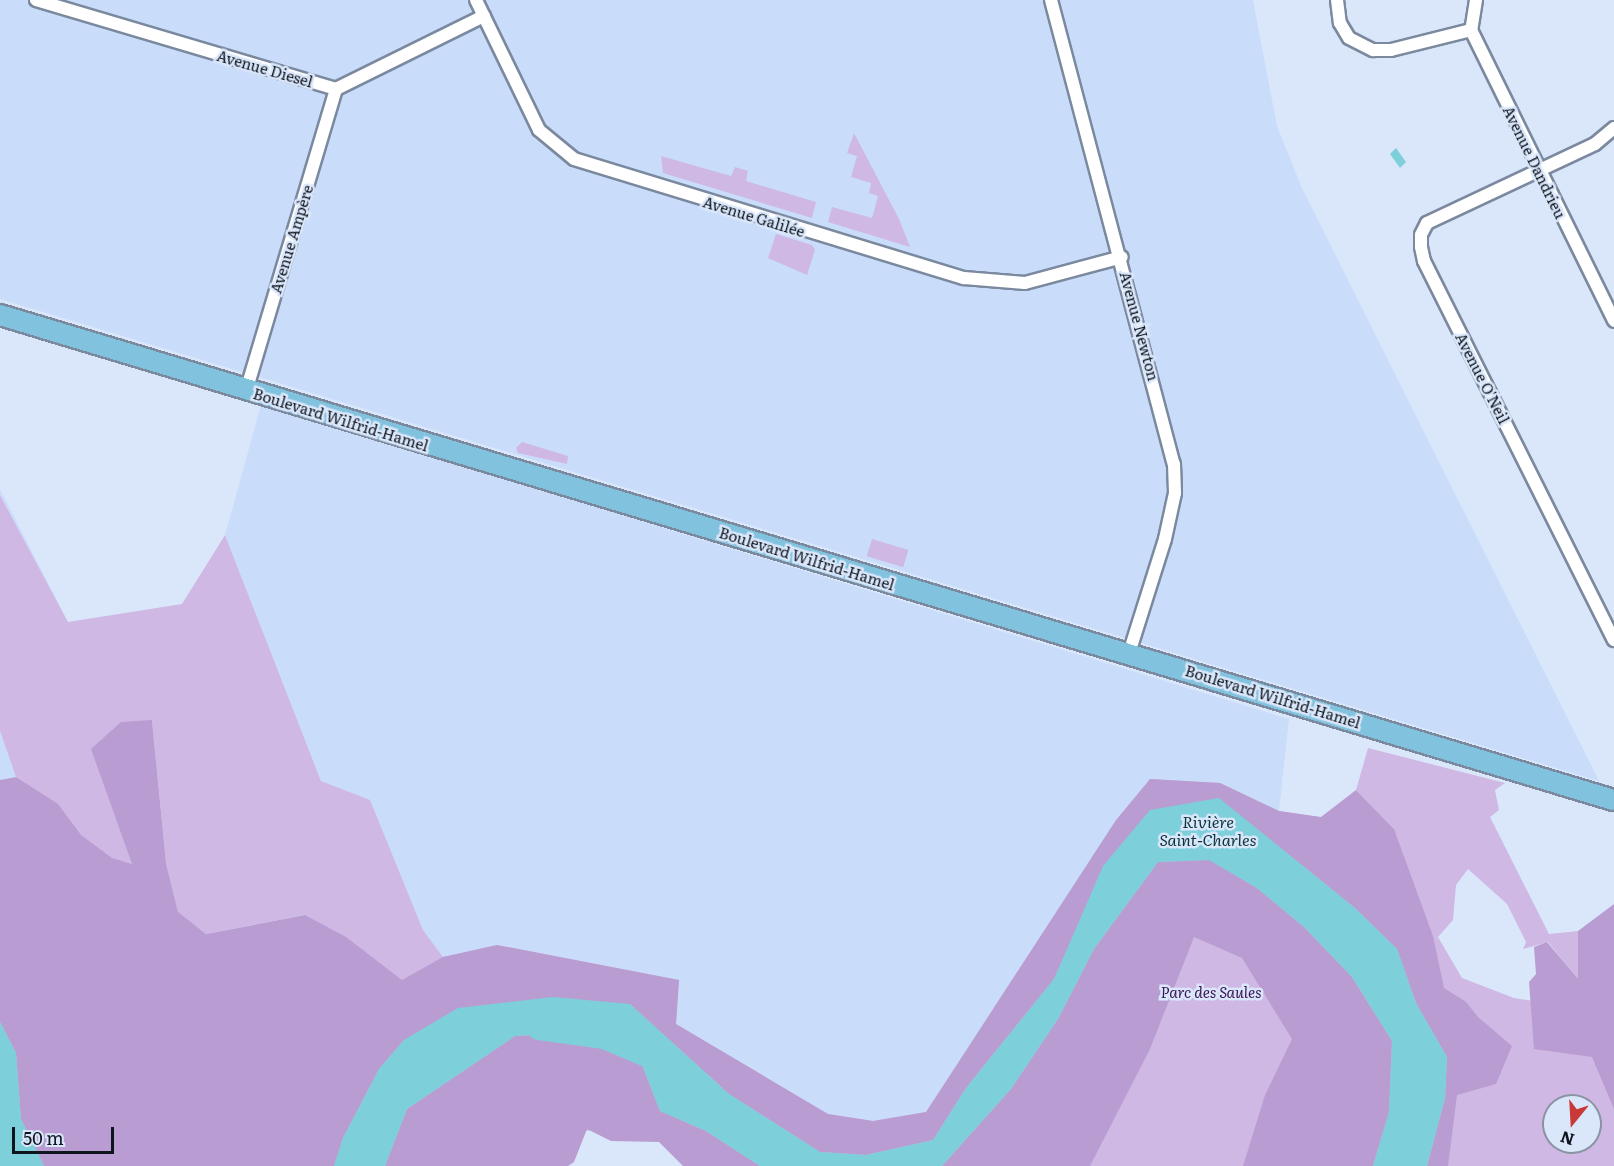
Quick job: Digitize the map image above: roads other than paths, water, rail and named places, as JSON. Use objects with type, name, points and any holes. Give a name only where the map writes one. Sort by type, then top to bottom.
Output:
[{"type":"main road","name":"Boulevard Wilfrid-Hamel","points":[[0,315],[246,391],[1129,653],[1614,800]]},
{"type":"street","name":"Avenue Diesel","points":[[36,0],[336,89]]},
{"type":"street","name":"Avenue Galilée","points":[[476,0],[539,130],[574,159],[964,278],[1025,283],[1122,257]]},
{"type":"street","name":"Avenue Newton","points":[[1051,0],[1122,257],[1174,464],[1174,494],[1166,539],[1129,653]]},
{"type":"street","points":[[1337,0],[1340,22],[1349,38],[1373,51],[1391,50],[1472,30],[1476,0]]},
{"type":"street","points":[[336,89],[484,16]]},
{"type":"street","name":"Avenue Dandrieu","points":[[1472,30],[1614,321]]},
{"type":"street","name":"Avenue Ampère","points":[[246,391],[336,89]]},
{"type":"street","name":"Avenue O'Neil","points":[[1614,128],[1595,144],[1428,223],[1421,247],[1425,261],[1614,640]]},
{"type":"water","points":[[1396,148],[1406,162],[1400,168],[1390,154]]},
{"type":"water","name":"Rivière Saint-Charles","points":[[1219,798],[1355,908],[1397,949],[1416,1003],[1447,1057],[1445,1098],[1427,1166],[1373,1166],[1389,1112],[1392,1041],[1352,977],[1304,927],[1257,888],[1209,860],[1158,862],[1094,949],[1058,1019],[1011,1089],[942,1166],[760,1166],[706,1131],[660,1111],[634,1044],[580,1032],[515,1036],[407,1109],[385,1166],[334,1166],[343,1138],[379,1069],[404,1040],[458,1008],[553,997],[630,1004],[729,1094],[820,1152],[866,1155],[933,1140],[966,1088],[1054,979],[1103,866],[1150,810]]},
{"type":"water","points":[[0,1022],[16,1053],[21,1119],[44,1166],[0,1166]]},
{"type":"waterway","name":"Rivière Saint-Charles","points":[[539,1028],[604,1037],[663,1062]]},
{"type":"park label","name":"Parc des Saules","points":[[1211,992]]}]
